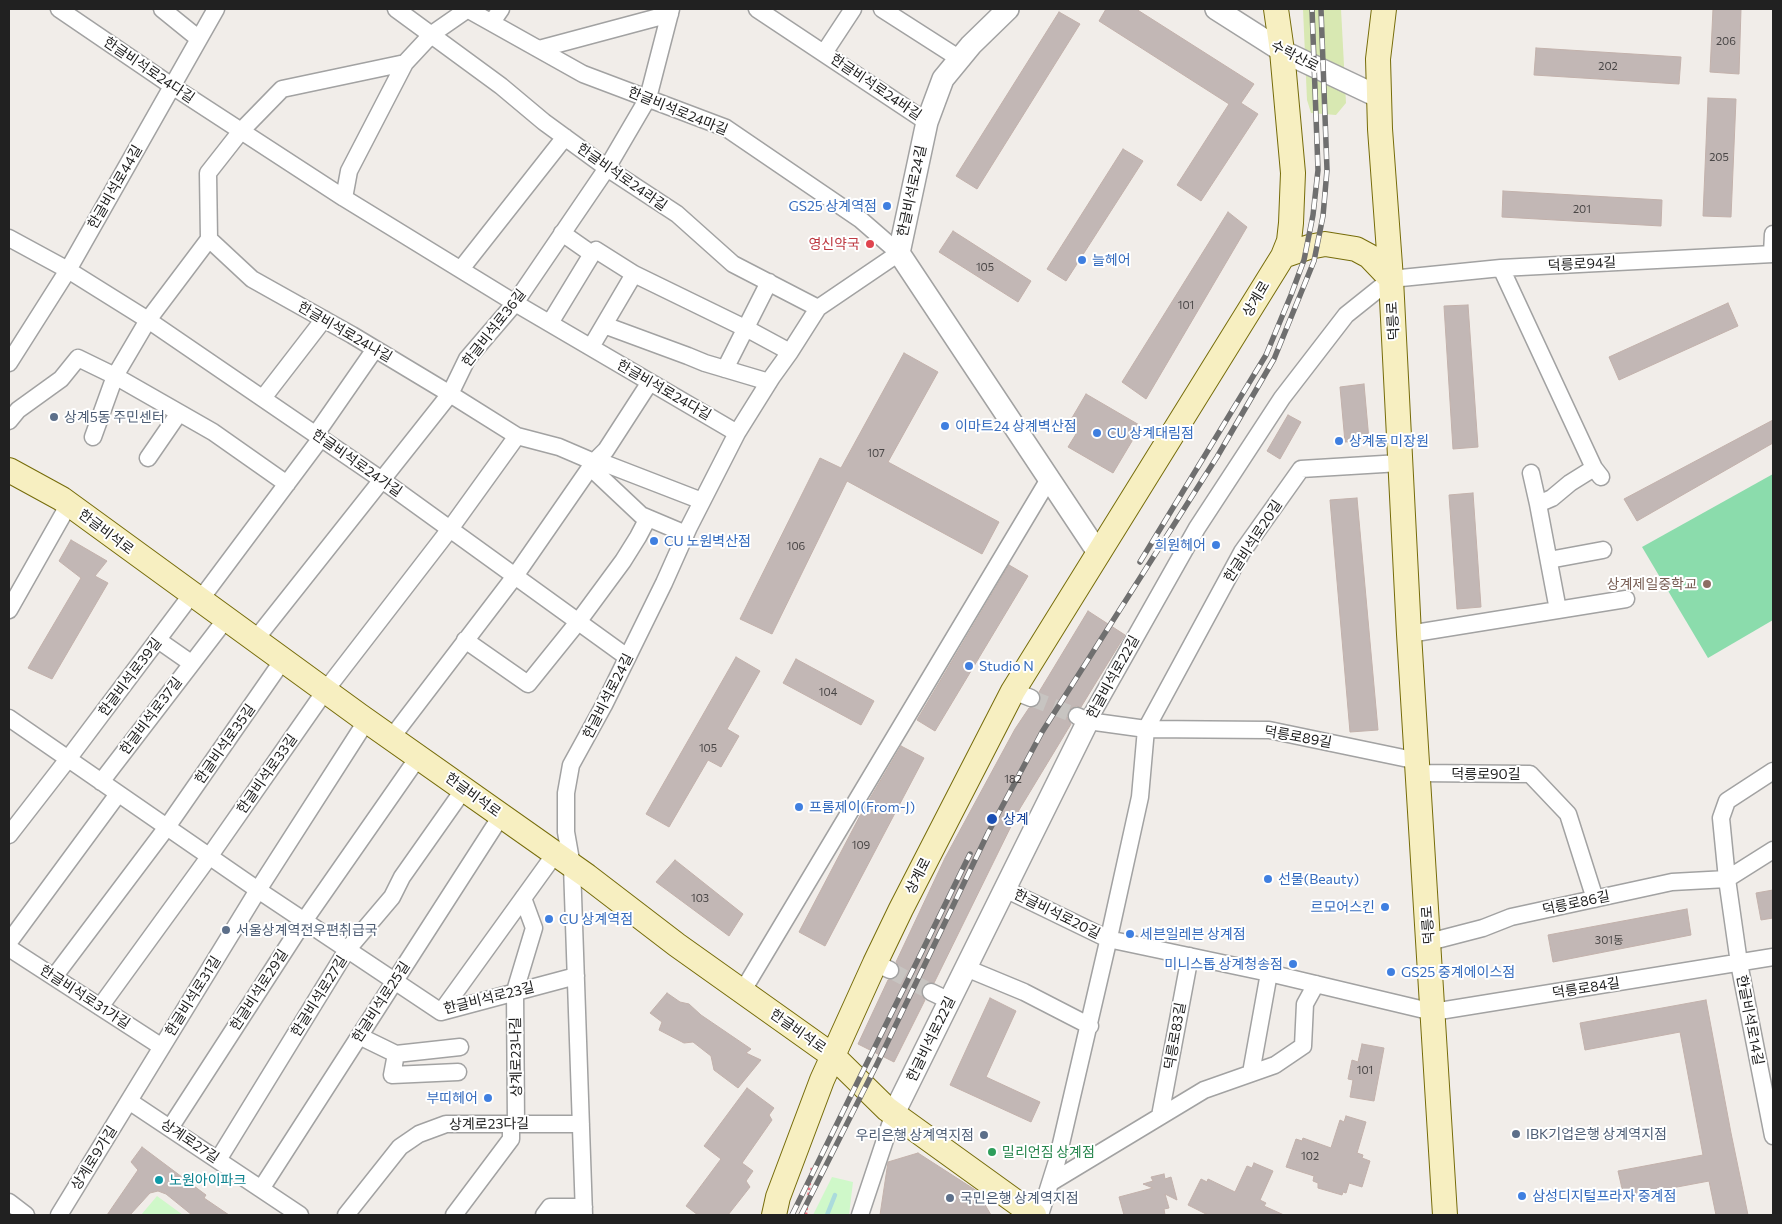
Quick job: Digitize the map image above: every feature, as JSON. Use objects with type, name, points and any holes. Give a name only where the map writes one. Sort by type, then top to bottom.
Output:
[{"type":"main road","name":"상계로","points":[[774,1215],[778,1197],[815,1098],[833,1056],[883,967],[900,909],[1099,554],[1283,256],[1292,223],[1293,189],[1291,135],[1276,9]]},
{"type":"main road","name":"덕릉로","points":[[1384,9],[1378,58],[1379,97],[1391,280],[1409,634],[1445,1215]]},
{"type":"main road","points":[[1283,256],[1309,247],[1325,244],[1356,249],[1369,256],[1391,280]]},
{"type":"main road","name":"한글비석로","points":[[9,470],[69,504],[325,691],[563,859],[742,992],[833,1056],[887,1109],[1034,1215]]},
{"type":"street","name":"한글비석로24다길","points":[[59,9],[172,86],[344,198],[550,324],[737,433]]},
{"type":"street","points":[[162,9],[199,39]]},
{"type":"street","name":"한글비석로44길","points":[[9,363],[68,270],[216,9]]},
{"type":"street","name":"한글비석로24라길","points":[[396,9],[432,34],[501,86],[544,122],[607,168],[677,214],[733,264],[818,308]]},
{"type":"street","points":[[344,198],[349,171],[405,63],[432,34],[468,9]]},
{"type":"street","name":"한글비석로24마길","points":[[468,9],[497,15],[539,49],[582,74],[726,128],[861,220],[899,253]]},
{"type":"street","name":"한글비석로24바길","points":[[757,9],[927,122]]},
{"type":"street","name":"한글비석로24바길","points":[[824,53],[853,9]]},
{"type":"street","points":[[882,9],[960,59]]},
{"type":"street","name":"수락산로","points":[[1216,9],[1282,51],[1379,97]]},
{"type":"street","name":"한글비석로36길","points":[[539,49],[671,11]]},
{"type":"street","name":"한글비석로36길","points":[[255,640],[450,394],[467,358],[515,303],[607,168],[648,98],[671,11]]},
{"type":"street","name":"한글비석로24길","points":[[563,859],[566,832],[566,793],[571,765],[604,704],[737,433],[818,308],[899,253],[927,122],[943,79],[998,12]]},
{"type":"street","points":[[92,436],[115,376],[148,320],[209,239],[208,173],[241,131],[282,90],[405,63]]},
{"type":"street","points":[[461,269],[565,137]]},
{"type":"street","points":[[562,233],[592,254]]},
{"type":"street","points":[[1773,234],[1773,254]]},
{"type":"street","name":"한글비석로24가길","points":[[9,238],[68,270],[148,320],[382,480],[627,657]]},
{"type":"street","name":"한글비석로24나길","points":[[209,239],[252,279],[375,349],[516,436],[559,447],[593,463],[702,502]]},
{"type":"street","points":[[550,324],[596,250],[634,274],[790,352]]},
{"type":"street","points":[[899,253],[1099,554]]},
{"type":"street","name":"덕릉로94길","points":[[1391,280],[1501,268],[1773,254]]},
{"type":"street","points":[[1501,268],[1597,473],[1570,482],[1552,498],[1538,504]]},
{"type":"street","points":[[591,348],[634,274]]},
{"type":"street","name":"한글비석로22길","points":[[894,1113],[940,996],[966,968],[1005,889],[1083,718],[1198,528],[1282,398],[1346,315],[1391,280]]},
{"type":"street","points":[[725,369],[769,282]]},
{"type":"street","points":[[263,398],[324,319]]},
{"type":"street","points":[[604,325],[705,363],[769,382]]},
{"type":"street","points":[[196,597],[287,484],[375,349]]},
{"type":"street","points":[[9,421],[18,410],[61,379],[78,358],[115,376],[212,432],[287,484]]},
{"type":"street","points":[[392,738],[515,576],[593,463],[606,450],[650,382]]},
{"type":"street","points":[[148,458],[179,413]]},
{"type":"street","points":[[325,691],[450,529],[516,436]]},
{"type":"street","points":[[593,463],[641,515],[686,534]]},
{"type":"street","name":"한글비석로20길","points":[[1040,1215],[1058,1161],[1090,1026],[1140,797],[1146,728],[1242,552],[1301,469],[1400,463]]},
{"type":"street","points":[[1531,473],[1558,610]]},
{"type":"street","points":[[742,992],[1049,478]]},
{"type":"street","points":[[9,610],[69,504]]},
{"type":"street","points":[[466,640],[528,684],[578,622],[623,561],[648,518]]},
{"type":"street","points":[[1549,560],[1603,550]]},
{"type":"street","name":"한글비석로39길","points":[[9,835],[158,640],[196,597]]},
{"type":"street","points":[[1409,634],[1626,598]]},
{"type":"street","name":"한글비석로37길","points":[[101,782],[226,619]]},
{"type":"street","points":[[158,640],[191,663]]},
{"type":"street","name":"한글비석로35길","points":[[54,978],[167,828],[283,660]]},
{"type":"street","name":"한글비석로33길","points":[[100,1007],[325,691]]},
{"type":"street","points":[[9,718],[258,890]]},
{"type":"street","points":[[1083,718],[1146,728]]},
{"type":"street","name":"한글비석로31길","points":[[129,1101],[258,890],[367,720]]},
{"type":"street","name":"덕릉로89길","points":[[1146,728],[1269,730],[1418,767]]},
{"type":"street","name":"한글비석로29길","points":[[170,1128],[304,921],[419,756]]},
{"type":"street","name":"덕릉로90길","points":[[1418,767],[1530,774],[1568,814],[1595,899]]},
{"type":"street","points":[[1739,963],[1727,879],[1721,818],[1727,801],[1773,771]]},
{"type":"street","name":"한글비석로27길","points":[[218,1160],[347,950],[392,897],[402,877],[464,789]]},
{"type":"street","points":[[9,942],[118,794]]},
{"type":"street","name":"한글비석로25길","points":[[261,1189],[501,816]]},
{"type":"street","points":[[1727,879],[1773,850]]},
{"type":"street","points":[[441,1012],[523,898],[563,859]]},
{"type":"street","points":[[544,1215],[550,1207],[584,1211],[576,976],[563,859]]},
{"type":"street","name":"덕릉로86길","points":[[1429,942],[1483,928],[1511,917],[1672,882],[1727,879]]},
{"type":"street","name":"한글비석로20길","points":[[1005,889],[1108,939]]},
{"type":"street","name":"한글비석로23길","points":[[258,890],[441,1012],[576,976]]},
{"type":"street","name":"상계로23나길","points":[[454,1215],[511,1139],[514,1124],[515,991],[534,928],[523,898]]},
{"type":"street","points":[[1108,939],[1269,973],[1432,1012]]},
{"type":"street","name":"한글비석로31가길","points":[[9,948],[162,1047]]},
{"type":"street","name":"덕릉로83길","points":[[1160,1116],[1190,956]]},
{"type":"street","name":"덕릉로84길","points":[[1432,1012],[1773,957]]},
{"type":"street","name":"한글비석로14길","points":[[1739,963],[1773,1136]]},
{"type":"street","points":[[966,968],[1024,992],[1090,1026]]},
{"type":"street","points":[[1251,1073],[1269,973]]},
{"type":"street","points":[[1050,1183],[1204,1090],[1275,1065],[1303,1046],[1305,1004],[1316,984]]},
{"type":"street","points":[[359,1036],[396,1054],[460,1047]]},
{"type":"street","points":[[396,1054],[392,1075],[458,1072]]},
{"type":"street","name":"상계로27길","points":[[129,1101],[300,1215]]},
{"type":"street","name":"상계로9가길","points":[[59,1215],[129,1101]]},
{"type":"street","points":[[860,1215],[894,1113]]},
{"type":"street","name":"상계로23다길","points":[[346,1215],[400,1147],[419,1134],[446,1124],[581,1124]]},
{"type":"street","points":[[9,1202],[26,1215]]},
{"type":"green space","points":[[1303,9],[1341,9],[1346,103],[1336,115],[1311,113],[1307,100]]},
{"type":"green space","points":[[1773,474],[1773,620],[1708,658],[1642,547]]},
{"type":"green space","points":[[832,1177],[853,1182],[849,1215],[813,1215]]},
{"type":"green space","points":[[157,1196],[183,1215],[141,1215]]},
{"type":"building","points":[[1106,9],[1136,9],[1254,84],[1241,103],[1258,114],[1201,201],[1177,185],[1229,104],[1099,21]]},
{"type":"building","points":[[1713,9],[1741,9],[1739,74],[1710,72]]},
{"type":"building","points":[[1059,12],[1080,24],[977,189],[956,176]]},
{"type":"building","points":[[1536,48],[1681,57],[1679,84],[1534,75]]},
{"type":"building","points":[[1708,98],[1736,99],[1731,217],[1703,216]]},
{"type":"building","points":[[1123,149],[1143,161],[1066,281],[1047,269]]},
{"type":"building","points":[[1503,191],[1662,200],[1661,226],[1502,217]]},
{"type":"building","points":[[1228,212],[1247,227],[1146,399],[1122,382]]},
{"type":"building","points":[[953,231],[1031,281],[1018,302],[939,252]]},
{"type":"building","points":[[1728,303],[1738,326],[1619,380],[1609,357]]},
{"type":"building","points":[[1468,305],[1478,447],[1453,449],[1444,306]]},
{"type":"building","points":[[904,353],[938,372],[888,462],[999,522],[982,554],[847,481],[772,634],[740,619],[820,458],[841,468]]},
{"type":"building","points":[[1364,384],[1369,440],[1345,442],[1340,387]]},
{"type":"building","points":[[1086,394],[1141,426],[1113,473],[1068,447],[1076,434],[1066,428]]},
{"type":"building","points":[[1288,415],[1301,422],[1280,459],[1267,451]]},
{"type":"building","points":[[1773,420],[1773,443],[1637,521],[1624,499]]},
{"type":"building","points":[[1473,493],[1481,607],[1457,609],[1449,495]]},
{"type":"building","points":[[1357,498],[1378,730],[1350,732],[1330,500]]},
{"type":"building","points":[[71,540],[107,561],[95,576],[108,583],[52,679],[28,668],[81,578],[59,561]]},
{"type":"building","points":[[1009,565],[1028,576],[935,731],[917,720]]},
{"type":"building","name":"상계","points":[[1088,611],[1125,635],[1081,707],[1076,706],[1068,711],[1067,717],[1071,724],[1019,810],[934,983],[926,984],[922,987],[921,993],[925,1000],[894,1062],[858,1044],[888,980],[899,975],[900,969],[896,962],[945,858],[1015,729],[1029,708],[1037,706],[1040,702],[1039,692]]},
{"type":"building","points":[[736,657],[760,671],[727,729],[739,736],[721,767],[708,760],[669,827],[646,814]]},
{"type":"building","points":[[796,659],[874,701],[861,725],[783,683]]},
{"type":"building","points":[[901,746],[924,758],[825,946],[799,932],[863,810]]},
{"type":"building","points":[[675,860],[743,914],[729,936],[656,882]]},
{"type":"building","points":[[1773,890],[1773,918],[1761,920],[1756,893]]},
{"type":"building","points":[[1687,909],[1691,935],[1553,962],[1548,935]]},
{"type":"building","points":[[667,993],[680,1002],[689,1004],[701,1015],[751,1049],[746,1053],[761,1060],[738,1088],[714,1070],[711,1056],[693,1042],[684,1043],[659,1030],[662,1022],[650,1013]]},
{"type":"building","points":[[990,998],[1016,1011],[986,1077],[1040,1102],[1031,1122],[950,1085]]},
{"type":"building","points":[[1706,1000],[1748,1215],[1716,1215],[1709,1181],[1624,1197],[1618,1171],[1703,1155],[1680,1032],[1585,1050],[1580,1023]]},
{"type":"building","points":[[1362,1044],[1384,1048],[1374,1101],[1350,1097],[1353,1080],[1348,1079],[1352,1060],[1358,1062]]},
{"type":"building","points":[[747,1088],[774,1108],[769,1115],[772,1120],[742,1163],[753,1171],[746,1181],[750,1187],[728,1215],[698,1215],[686,1206],[721,1159],[704,1146]]},
{"type":"building","points":[[1346,1116],[1366,1122],[1357,1153],[1363,1155],[1362,1158],[1370,1161],[1362,1187],[1349,1183],[1346,1193],[1343,1192],[1342,1195],[1318,1188],[1318,1183],[1313,1181],[1314,1176],[1286,1167],[1296,1139],[1302,1141],[1303,1138],[1331,1148],[1340,1120],[1344,1122]]},
{"type":"building","name":"노원아이파크","points":[[142,1147],[206,1195],[204,1198],[229,1215],[192,1215],[166,1194],[158,1191],[150,1193],[130,1215],[107,1215],[138,1170],[131,1162]]},
{"type":"building","points":[[918,1153],[977,1191],[991,1215],[880,1215],[888,1162]]},
{"type":"building","points":[[1254,1163],[1273,1171],[1260,1200],[1266,1203],[1264,1206],[1284,1215],[1208,1215],[1188,1205],[1201,1179],[1207,1182],[1208,1179],[1235,1192],[1247,1166],[1252,1168]]},
{"type":"building","points":[[1164,1174],[1165,1179],[1171,1177],[1177,1200],[1165,1194],[1169,1208],[1164,1209],[1165,1215],[1124,1215],[1119,1197],[1153,1188],[1143,1184],[1153,1181],[1151,1177]]},
{"type":"waterway","points":[[827,1215],[835,1195]]},
{"type":"tunnel","points":[[1031,698],[1077,716]]},
{"type":"tunnel","points":[[890,970],[931,992]]},
{"type":"railway","points":[[1140,562],[1266,355],[1304,260],[1313,215],[1318,170],[1312,9]]},
{"type":"railway","points":[[801,1215],[877,1064],[988,833],[1042,732],[1217,457],[1274,359],[1314,261],[1323,216],[1327,170],[1321,9]]},
{"type":"railway","points":[[792,1215],[970,854]]},
{"type":"place","name":"GS25 상계역점","points":[[887,206]]},
{"type":"place","name":"영신약국","points":[[870,244]]},
{"type":"place","name":"늘헤어","points":[[1082,260]]},
{"type":"place","name":"상계5동 주민센터","points":[[54,417]]},
{"type":"place","name":"이마트24 상계벽산점","points":[[945,426]]},
{"type":"place","name":"CU 상계대림점","points":[[1097,433]]},
{"type":"place","name":"상계동 미장원","points":[[1339,441]]},
{"type":"place","name":"CU 노원벽산점","points":[[654,541]]},
{"type":"place","name":"희원헤어","points":[[1216,545]]},
{"type":"place","name":"상계제일중학교","points":[[1707,584]]},
{"type":"place","name":"Studio N","points":[[969,666]]},
{"type":"place","name":"프롬제이(From-J)","points":[[799,807]]},
{"type":"place","name":"상계","points":[[992,819]]},
{"type":"place","name":"선물(Beauty)","points":[[1268,879]]},
{"type":"place","name":"르모어스킨","points":[[1385,907]]},
{"type":"place","name":"CU 상계역점","points":[[549,919]]},
{"type":"place","name":"서울상계역전우편취급국","points":[[226,930]]},
{"type":"place","name":"세븐일레븐 상계점","points":[[1130,934]]},
{"type":"place","name":"미니스톱 상계청송점","points":[[1293,964]]},
{"type":"place","name":"GS25 중계에이스점","points":[[1391,972]]},
{"type":"place","name":"부띠헤어","points":[[488,1098]]},
{"type":"place","name":"IBK기업은행 상계역지점","points":[[1516,1134]]},
{"type":"place","name":"우리은행 상계역지점","points":[[984,1135]]},
{"type":"place","name":"밀리언짐 상계점","points":[[992,1152]]},
{"type":"place","name":"노원아이파크","points":[[159,1180]]},
{"type":"place","name":"삼성디지털프라자 중계점","points":[[1522,1196]]},
{"type":"place","name":"국민은행 상계역지점","points":[[950,1198]]}]
